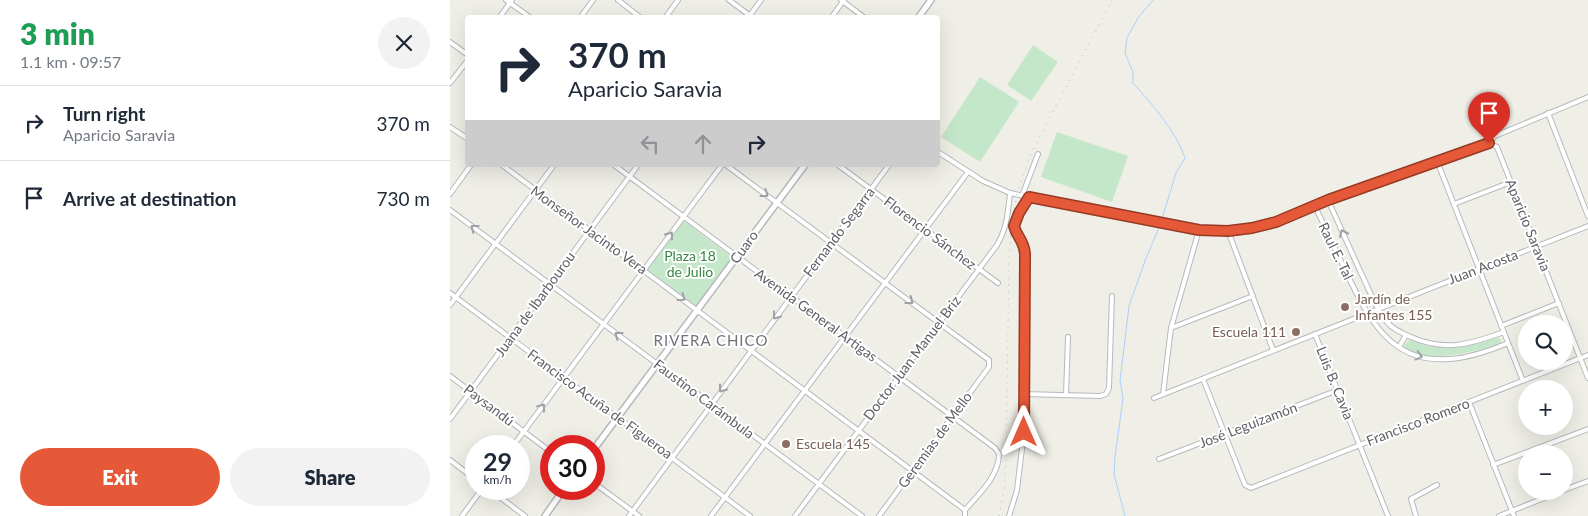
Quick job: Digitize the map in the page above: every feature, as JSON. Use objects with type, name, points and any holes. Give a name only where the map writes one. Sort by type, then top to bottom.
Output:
[{"type":"street","points":[[582,15],[593,0]]},
{"type":"street","points":[[618,0],[637,15]]},
{"type":"street","points":[[667,15],[678,0]]},
{"type":"street","points":[[729,0],[748,15]]},
{"type":"street","points":[[751,15],[761,0]]},
{"type":"street","points":[[833,15],[843,0],[861,15]]},
{"type":"street","points":[[916,15],[927,0]]},
{"type":"street","points":[[920,15],[931,0]]},
{"type":"street","points":[[501,15],[509,1],[527,15]]},
{"type":"street","points":[[450,42],[465,53]]},
{"type":"street","points":[[450,83],[465,64]]},
{"type":"street","points":[[940,153],[989,184],[1010,193],[1199,230],[1228,231],[1276,222],[1328,200],[1489,143],[1495,136],[1588,97]]},
{"type":"street","points":[[1548,113],[1588,216]]},
{"type":"street","points":[[450,127],[465,137]]},
{"type":"street","name":"Aparicio Saravia","points":[[1489,143],[1497,147],[1588,378]]},
{"type":"street","points":[[1022,196],[1038,154]]},
{"type":"street","points":[[1437,160],[1523,380]]},
{"type":"street","points":[[450,194],[470,167]]},
{"type":"street","name":"Monseñor Jacinto Vera","points":[[505,167],[965,510]]},
{"type":"street","points":[[450,305],[552,167]]},
{"type":"street","name":"Avenida General Artigas","points":[[616,167],[995,448],[999,454],[996,470],[965,510]]},
{"type":"street","name":"Juana de Ibarbourou","points":[[450,418],[636,167]]},
{"type":"street","points":[[521,435],[720,167]]},
{"type":"street","points":[[729,167],[938,322]]},
{"type":"street","name":"Cuaro","points":[[604,435],[804,167]]},
{"type":"street","name":"Florencio Sánchez","points":[[841,167],[998,284]]},
{"type":"street","name":"Fernando Segarra","points":[[629,516],[888,167]]},
{"type":"street","points":[[712,516],[968,172]]},
{"type":"street","points":[[1454,204],[1511,182]]},
{"type":"street","name":"Doctor Juan Manuel Briz","points":[[795,516],[1003,235],[1007,223],[1010,193]]},
{"type":"street","points":[[1009,516],[1017,490],[1024,432],[1025,254],[1024,243],[1014,226],[1019,213],[1029,197]]},
{"type":"street","name":"Raul E. Tal","points":[[1328,200],[1377,308],[1387,322],[1406,335],[1430,344],[1445,346],[1481,340],[1504,332]]},
{"type":"street","name":"Raul E. Tal","points":[[1315,206],[1366,313],[1375,326],[1400,347],[1421,357],[1448,360],[1472,356],[1508,344]]},
{"type":"street","name":"Faustino Carámbula","points":[[450,210],[862,516]]},
{"type":"street","name":"Juan Acosta","points":[[1154,398],[1377,308],[1588,226]]},
{"type":"street","points":[[1163,394],[1171,328],[1199,230]]},
{"type":"street","points":[[1228,231],[1273,350]]},
{"type":"street","name":"Francisco Acuña de Figueroa","points":[[450,293],[750,516]]},
{"type":"street","points":[[1023,394],[1100,396],[1106,394],[1108,388],[1112,296]]},
{"type":"street","points":[[1171,328],[1253,296]]},
{"type":"street","points":[[1501,326],[1559,303]]},
{"type":"street","name":"Geremias de Mello","points":[[879,516],[990,364],[987,358],[938,322]]},
{"type":"street","name":"Luis B. Cavia","points":[[1315,334],[1388,516]]},
{"type":"street","points":[[1400,347],[1406,335]]},
{"type":"street","points":[[1066,395],[1068,337]]},
{"type":"street","name":"Francisco Romero","points":[[1525,380],[1588,355]]},
{"type":"street","name":"Paysandú","points":[[450,376],[540,443]]},
{"type":"street","points":[[1203,379],[1225,435]]},
{"type":"street","name":"Francisco Romero","points":[[1225,435],[1245,485],[1249,488],[1518,383]]},
{"type":"street","name":"José Leguizamón","points":[[1159,459],[1338,390]]},
{"type":"street","points":[[1469,402],[1514,516]]},
{"type":"street","points":[[1494,464],[1588,429]]},
{"type":"street","points":[[450,460],[465,472]]},
{"type":"street","points":[[1573,487],[1588,481]]},
{"type":"street","points":[[1415,516],[1411,498],[1437,486]]},
{"type":"street","points":[[605,491],[638,516]]},
{"type":"street","points":[[462,516],[474,500]]},
{"type":"street","points":[[504,500],[525,516]]},
{"type":"street","points":[[545,516],[556,500]]},
{"type":"street","points":[[1499,516],[1540,500]]},
{"type":"street","points":[[965,510],[965,516]]},
{"type":"green space","points":[[1033,45],[1058,62],[1031,101],[1007,85]]},
{"type":"green space","points":[[980,77],[1019,102],[980,162],[941,137]]},
{"type":"green space","points":[[1057,132],[1128,156],[1112,202],[1041,177]]},
{"type":"green space","name":"Plaza 18 de Julio","points":[[684,221],[733,258],[697,307],[647,270]]},
{"type":"green space","points":[[1496,338],[1501,339],[1499,345],[1450,355],[1422,355],[1412,352],[1404,346],[1411,340],[1433,347],[1454,348]]},
{"type":"waterway","points":[[1153,0],[1138,18],[1127,38],[1125,53],[1133,72],[1133,83],[1156,109],[1181,147],[1185,158],[1176,173],[1161,222]]},
{"type":"waterway","points":[[1125,516],[1114,474],[1123,398],[1120,381],[1129,306],[1160,225]]},
{"type":"railway","points":[[999,516],[1005,483],[1009,260],[1011,231],[1017,194],[1031,153],[1112,0]]},
{"type":"place","name":"Jardín de Infantes 155","points":[[1345,307]]},
{"type":"place","name":"Escuela 111","points":[[1296,332]]},
{"type":"place","name":"Escuela 145","points":[[786,444]]},
{"type":"district","name":"RIVERA CHICO","points":[[711,341]]},
{"type":"route","points":[[1024,432],[1025,254],[1024,243],[1014,226],[1019,213],[1029,197],[1199,230],[1228,231],[1252,228],[1289,218],[1328,200],[1489,143]]}]
